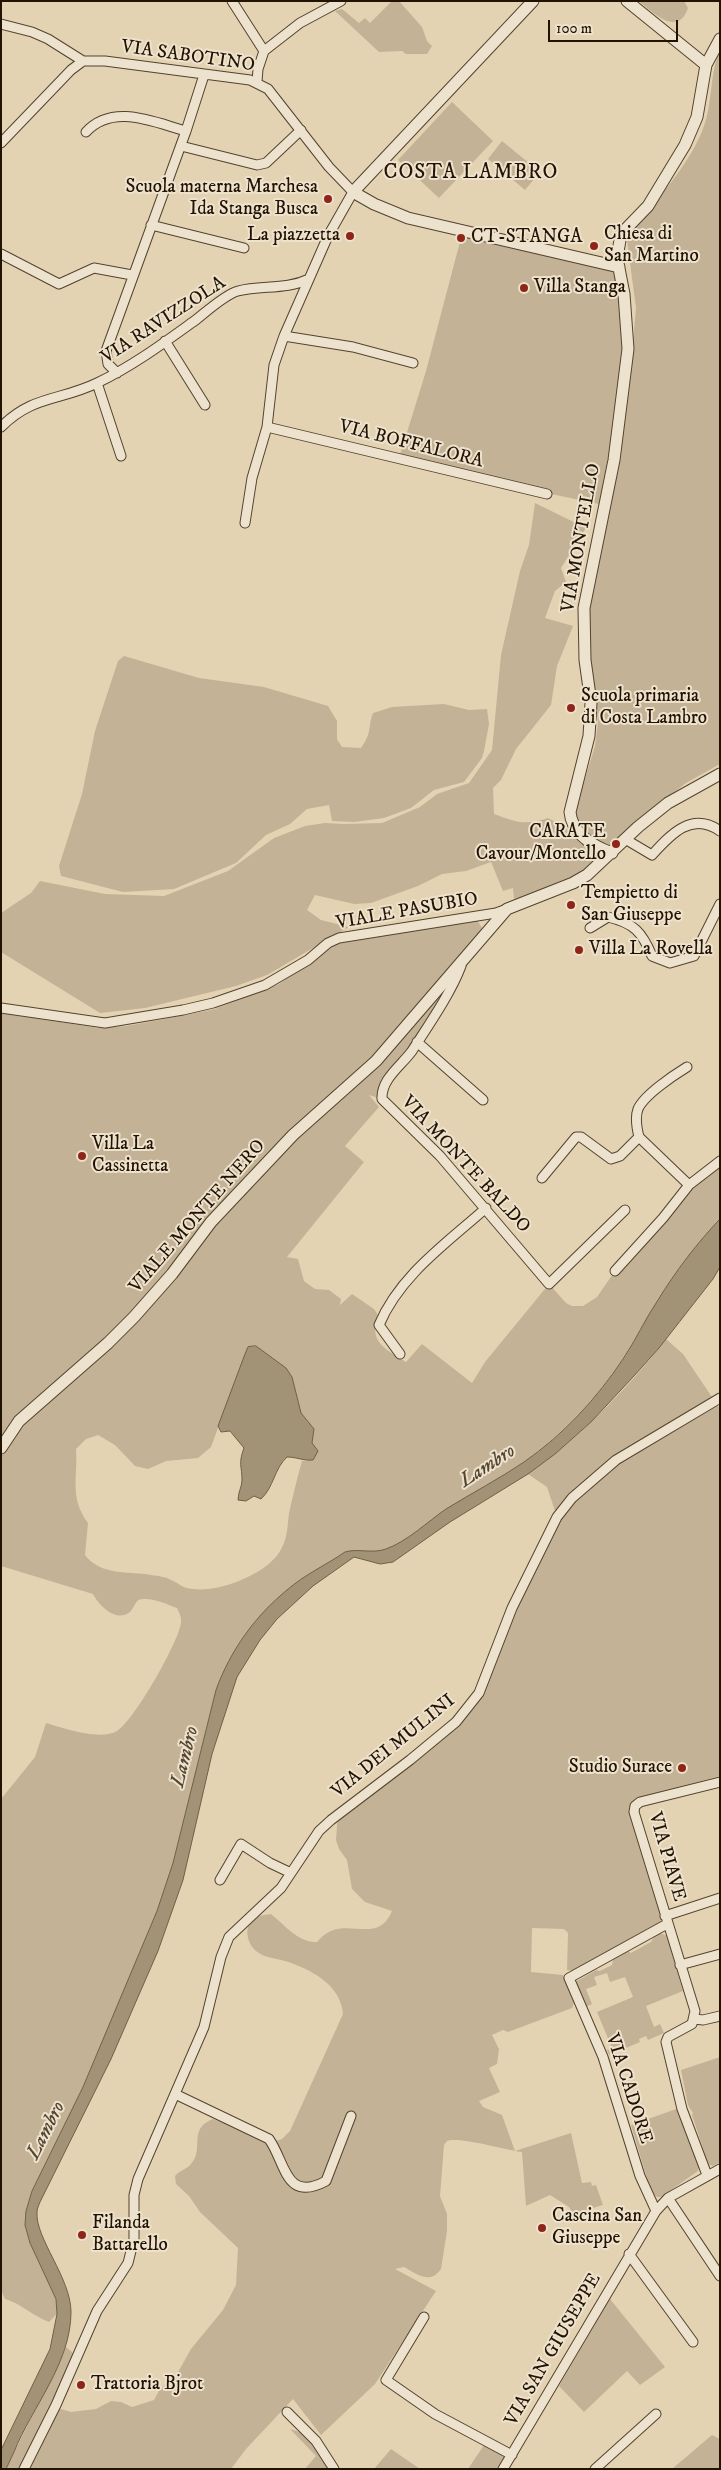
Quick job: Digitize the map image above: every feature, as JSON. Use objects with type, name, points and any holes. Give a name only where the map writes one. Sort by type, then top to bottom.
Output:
[{"type":"street","points":[[232,1],[264,51]]},
{"type":"street","points":[[257,82],[258,69],[264,51],[300,23],[341,1]]},
{"type":"street","points":[[244,523],[252,478],[267,427],[274,365],[284,336],[340,213],[353,192],[533,1]]},
{"type":"street","points":[[628,1],[706,64],[720,39]]},
{"type":"street","points":[[1,24],[32,32],[48,39],[83,61],[71,70],[1,143]]},
{"type":"street","name":"VIA SABOTINO","points":[[83,61],[105,61],[257,82],[268,89],[328,167],[353,192]]},
{"type":"street","name":"VIA MONTELLO","points":[[612,853],[593,844],[580,834],[571,820],[570,812],[588,748],[590,729],[591,703],[584,629],[585,601],[614,460],[628,349],[628,324],[617,258],[621,234],[648,206],[680,155],[701,102],[706,64]]},
{"type":"street","points":[[117,373],[108,364],[106,350],[186,131],[204,75]]},
{"type":"street","points":[[86,132],[94,124],[110,116],[136,117],[186,131]]},
{"type":"street","points":[[180,146],[257,165],[266,163],[301,130]]},
{"type":"street","points":[[353,192],[374,204],[408,218],[461,232],[619,267]]},
{"type":"street","points":[[151,225],[244,248]]},
{"type":"street","points":[[1,254],[59,284],[94,268],[132,275]]},
{"type":"street","name":"VIA RAVIZZOLA","points":[[1,427],[15,413],[33,404],[72,394],[117,373],[236,291],[292,286],[309,279]]},
{"type":"street","points":[[284,336],[353,347],[413,363]]},
{"type":"street","points":[[165,341],[205,405]]},
{"type":"street","name":"VIA RAVIZZOLA","points":[[97,383],[122,456]]},
{"type":"street","name":"VIA BOFFALORA","points":[[267,427],[547,494]]},
{"type":"street","points":[[507,909],[573,883],[587,875],[668,804],[720,774]]},
{"type":"street","points":[[625,840],[652,855],[669,836],[691,823],[710,824],[720,831]]},
{"type":"street","points":[[590,928],[608,917],[626,921],[644,937],[652,956],[670,962],[694,956],[720,904]]},
{"type":"street","name":"VIALE MONTE NERO","points":[[1,1448],[24,1417],[108,1343],[134,1317],[234,1196],[293,1135],[376,1062],[507,909]]},
{"type":"street","name":"VIALE PASUBIO","points":[[1,1008],[105,1023],[183,1010],[213,1003],[265,985],[308,960],[328,943],[339,938],[496,913],[507,909]]},
{"type":"street","name":"VIA MONTE BALDO","points":[[461,963],[458,974],[417,1042],[385,1083],[382,1099],[440,1156],[549,1284],[625,1210]]},
{"type":"street","points":[[417,1042],[483,1100]]},
{"type":"street","points":[[687,1067],[650,1096],[638,1109],[637,1126],[639,1137],[689,1185]]},
{"type":"street","points":[[542,1178],[576,1137],[581,1137],[611,1159],[620,1156],[639,1137]]},
{"type":"street","points":[[615,1271],[689,1185],[720,1161]]},
{"type":"street","points":[[400,1354],[379,1324],[387,1306],[413,1272],[486,1208]]},
{"type":"street","name":"VIA DEI MULINI","points":[[24,2469],[98,2311],[128,2263],[134,2239],[134,2195],[143,2167],[204,2027],[221,1957],[229,1937],[281,1888],[319,1832],[331,1820],[410,1760],[456,1722],[472,1705],[479,1693],[516,1600],[557,1517],[572,1498],[616,1460],[720,1398]]},
{"type":"street","name":"VIA PIAVE","points":[[694,2019],[695,2011],[634,1812],[640,1802],[720,1782]]},
{"type":"street","points":[[220,1880],[241,1844],[270,1863],[291,1873]]},
{"type":"street","name":"VIA PIAVE","points":[[666,1920],[720,1898]]},
{"type":"street","name":"VIA CADORE","points":[[656,2211],[640,2176],[604,2057],[569,1978],[666,1920]]},
{"type":"street","points":[[680,1965],[720,1954]]},
{"type":"street","points":[[707,2175],[682,2108],[667,2048],[668,2036],[686,2028],[692,2024],[694,2019],[703,2020],[720,2016]]},
{"type":"street","points":[[175,2094],[268,2139],[276,2150],[284,2173],[301,2188],[314,2187],[326,2181],[350,2116]]},
{"type":"street","name":"VIA SAN GIUSEPPE","points":[[503,2469],[656,2211],[668,2198],[720,2168]]},
{"type":"street","points":[[668,2198],[720,2276]]},
{"type":"street","points":[[629,2254],[693,2342]]},
{"type":"street","points":[[424,2317],[386,2380],[435,2414],[512,2455]]},
{"type":"street","points":[[287,2412],[316,2441],[334,2469]]},
{"type":"street","points":[[594,2469],[656,2414]]},
{"type":"shaded area","points":[[392,1],[399,1],[422,27],[427,41],[432,46],[427,54],[406,54],[402,51],[379,52],[335,11],[342,9],[359,23],[365,18],[370,23]]},
{"type":"shaded area","points":[[639,1],[684,1],[688,8],[684,17],[672,22],[658,16]]},
{"type":"shaded area","points":[[720,48],[720,764],[686,783],[634,824],[610,847],[598,842],[589,834],[574,814],[595,746],[598,722],[587,648],[585,617],[630,376],[636,308],[627,240],[630,231],[685,163],[702,132],[707,116],[713,74]]},
{"type":"shaded area","points":[[452,102],[493,141],[439,198],[398,160]]},
{"type":"shaded area","points":[[502,141],[540,172],[525,190],[488,159]]},
{"type":"shaded area","points":[[462,234],[616,271],[622,318],[623,354],[613,432],[599,504],[551,494],[400,455],[426,371]]},
{"type":"shaded area","points":[[535,503],[586,528],[561,568],[566,582],[555,591],[545,618],[573,626],[557,666],[551,705],[516,749],[501,780],[493,788],[494,814],[521,822],[533,822],[548,818],[605,856],[562,882],[539,892],[514,899],[513,888],[503,891],[491,862],[466,871],[442,874],[418,886],[371,903],[354,904],[315,895],[307,910],[321,920],[349,927],[267,975],[236,986],[145,1008],[100,1013],[1,952],[1,913],[31,893],[40,881],[105,894],[164,896],[228,871],[274,838],[305,826],[325,823],[382,823],[420,807],[437,794],[469,783],[492,750],[501,655],[520,571],[529,545]]},
{"type":"shaded area","points":[[124,656],[199,678],[264,687],[328,706],[337,721],[337,739],[342,747],[361,748],[368,734],[373,713],[392,707],[444,704],[469,710],[487,709],[489,724],[484,751],[482,758],[464,782],[434,790],[411,808],[384,818],[354,822],[332,821],[329,805],[307,809],[290,824],[266,835],[236,863],[174,889],[123,892],[61,876],[59,866],[82,794],[95,731],[118,661]]},
{"type":"shaded area","points":[[477,920],[484,931],[375,1058],[293,1131],[222,1204],[173,1267],[118,1328],[84,1357],[87,1360],[134,1317],[235,1196],[293,1135],[376,1061],[461,963],[458,974],[410,1053],[385,1083],[382,1099],[369,1095],[379,1107],[345,1146],[364,1162],[287,1257],[298,1259],[304,1281],[315,1289],[329,1290],[341,1299],[340,1305],[352,1294],[374,1309],[378,1315],[375,1332],[377,1339],[386,1349],[406,1362],[422,1344],[472,1383],[485,1362],[549,1284],[566,1303],[572,1306],[583,1306],[597,1297],[615,1271],[663,1218],[689,1185],[720,1161],[720,1219],[672,1278],[628,1352],[613,1373],[591,1400],[554,1438],[527,1460],[446,1509],[394,1546],[381,1550],[345,1552],[301,1580],[264,1611],[236,1648],[216,1690],[173,1863],[157,1911],[83,2087],[32,2191],[26,2211],[25,2225],[30,2243],[56,2299],[57,2314],[49,2322],[5,2299],[1,2290],[1,1799],[35,1757],[46,1723],[82,1733],[101,1735],[117,1731],[125,1724],[144,1698],[164,1663],[178,1633],[181,1621],[177,1608],[152,1599],[138,1600],[130,1612],[120,1616],[104,1608],[93,1594],[1,1566],[1,1013],[99,1028],[126,1026],[215,1009],[279,984],[336,944]],"holes":[[[256,1346],[286,1368],[292,1377],[301,1413],[314,1429],[312,1443],[317,1451],[313,1460],[302,1461],[289,1513],[287,1533],[280,1552],[268,1564],[254,1574],[239,1581],[220,1587],[193,1589],[163,1577],[107,1570],[92,1562],[85,1555],[88,1523],[82,1514],[76,1496],[76,1449],[86,1439],[98,1435],[115,1445],[135,1466],[148,1469],[166,1461],[198,1458],[211,1447],[248,1347]]]},
{"type":"shaded area","points":[[720,1219],[720,1267],[713,1279],[659,1348],[591,1422],[555,1454],[528,1474],[450,1522],[393,1562],[380,1564],[354,1557],[313,1586],[277,1619],[260,1640],[237,1677],[212,1754],[183,1880],[158,1951],[111,2059],[41,2200],[37,2212],[41,2234],[60,2272],[69,2299],[71,2312],[69,2331],[58,2367],[6,2469],[1,2469],[1,2450],[50,2349],[57,2314],[56,2299],[30,2243],[25,2225],[26,2211],[32,2191],[83,2087],[157,1911],[173,1863],[216,1690],[236,1648],[264,1611],[301,1580],[345,1552],[381,1550],[394,1546],[446,1509],[524,1462],[566,1428],[591,1402],[613,1374],[672,1279]]},
{"type":"shaded area","points":[[666,1339],[683,1354],[720,1409],[720,1776],[636,1798],[629,1807],[663,1916],[660,1922],[573,1971],[567,1970],[568,1933],[564,1929],[532,1928],[531,1972],[563,1975],[574,2003],[572,2008],[508,2032],[503,2030],[492,2035],[499,2049],[497,2064],[489,2068],[500,2092],[479,2101],[483,2107],[502,2115],[515,2151],[461,2140],[447,2141],[444,2145],[440,2196],[447,2214],[447,2231],[441,2269],[437,2274],[423,2277],[404,2267],[395,2269],[436,2291],[375,2384],[321,2435],[293,2399],[246,2449],[231,2469],[6,2469],[66,2347],[72,2352],[74,2357],[58,2408],[71,2412],[96,2409],[111,2401],[121,2402],[132,2407],[154,2400],[160,2389],[177,2374],[191,2349],[223,2310],[236,2285],[238,2248],[200,2212],[189,2196],[176,2184],[175,2176],[188,2167],[195,2158],[198,2133],[205,2123],[213,2119],[273,2142],[282,2139],[290,2131],[343,2014],[337,1995],[323,1980],[295,1964],[266,1956],[256,1951],[248,1938],[249,1924],[257,1916],[271,1914],[298,1936],[317,1942],[327,1933],[337,1929],[368,1929],[377,1927],[385,1922],[392,1911],[365,1902],[352,1889],[347,1860],[339,1849],[336,1840],[338,1814],[472,1705],[557,1517],[547,1487],[528,1474],[602,1412]]},
{"type":"shaded area","points":[[256,1346],[286,1368],[292,1377],[301,1413],[314,1429],[312,1443],[318,1451],[313,1460],[287,1457],[279,1467],[269,1489],[261,1499],[254,1496],[246,1501],[238,1500],[242,1483],[241,1461],[244,1448],[230,1431],[221,1432],[218,1426],[248,1347]]},
{"type":"shaded area","points":[[660,1933],[667,1936],[683,1991],[646,2006],[654,2027],[660,2024],[664,2033],[648,2040],[646,2036],[639,2039],[640,2042],[609,2055],[607,2050],[612,2048],[597,2012],[633,1997],[625,1977],[610,1982],[607,1973],[594,1977],[597,1985],[586,1989],[592,2004],[586,2007],[576,1984],[577,1981],[596,1970],[600,1971],[612,1965],[613,1960],[628,1951],[631,1953],[651,1942]]},
{"type":"shaded area","points":[[720,2057],[720,2162],[713,2166],[708,2164],[692,2115],[693,2113],[688,2105],[681,2070]]},
{"type":"shaded area","points":[[679,2108],[699,2166],[698,2171],[661,2197],[657,2197],[651,2192],[631,2125]]},
{"type":"shaded area","points":[[571,2133],[582,2183],[591,2182],[592,2186],[596,2185],[603,2205],[573,2214],[569,2207],[550,2195],[526,2206],[522,2152],[515,2151]]},
{"type":"shaded area","points":[[610,2299],[665,2367],[640,2385],[627,2371],[584,2412],[559,2386]]},
{"type":"shaded area","points":[[290,2429],[306,2434],[329,2469],[305,2469],[316,2456]]},
{"type":"shaded area","points":[[712,2435],[720,2439],[720,2469],[672,2469]]},
{"type":"shaded area","points":[[484,2445],[504,2455],[497,2469],[468,2469]]},
{"type":"shaded area","points":[[391,2449],[420,2469],[374,2469]]},
{"type":"place","name":"Scuola materna Marchesa Ida Stanga Busca","points":[[328,199]]},
{"type":"place","name":"La piazzetta","points":[[350,236]]},
{"type":"place","name":"CT-STANGA","points":[[461,238]]},
{"type":"place","name":"Chiesa di San Martino","points":[[594,246]]},
{"type":"place","name":"Villa Stanga","points":[[524,288]]},
{"type":"place","name":"Scuola primaria di Costa Lambro","points":[[571,708]]},
{"type":"place","name":"CARATE Cavour/Montello","points":[[616,844]]},
{"type":"place","name":"Tempietto di San Giuseppe","points":[[571,905]]},
{"type":"place","name":"Villa La Rovella","points":[[579,950]]},
{"type":"place","name":"Villa La Cassinetta","points":[[82,1156]]},
{"type":"place","name":"Studio Surace","points":[[682,1768]]},
{"type":"place","name":"Cascina San Giuseppe","points":[[542,2228]]},
{"type":"place","name":"Filanda Battarello","points":[[82,2235]]},
{"type":"place","name":"Trattoria Bjrot","points":[[81,2385]]},
{"type":"district","name":"COSTA LAMBRO","points":[[471,174]]},
{"type":"water label","name":"Lambro","points":[[488,1467]]},
{"type":"water label","name":"Lambro","points":[[186,1757]]},
{"type":"water label","name":"Lambro","points":[[47,2131]]}]
